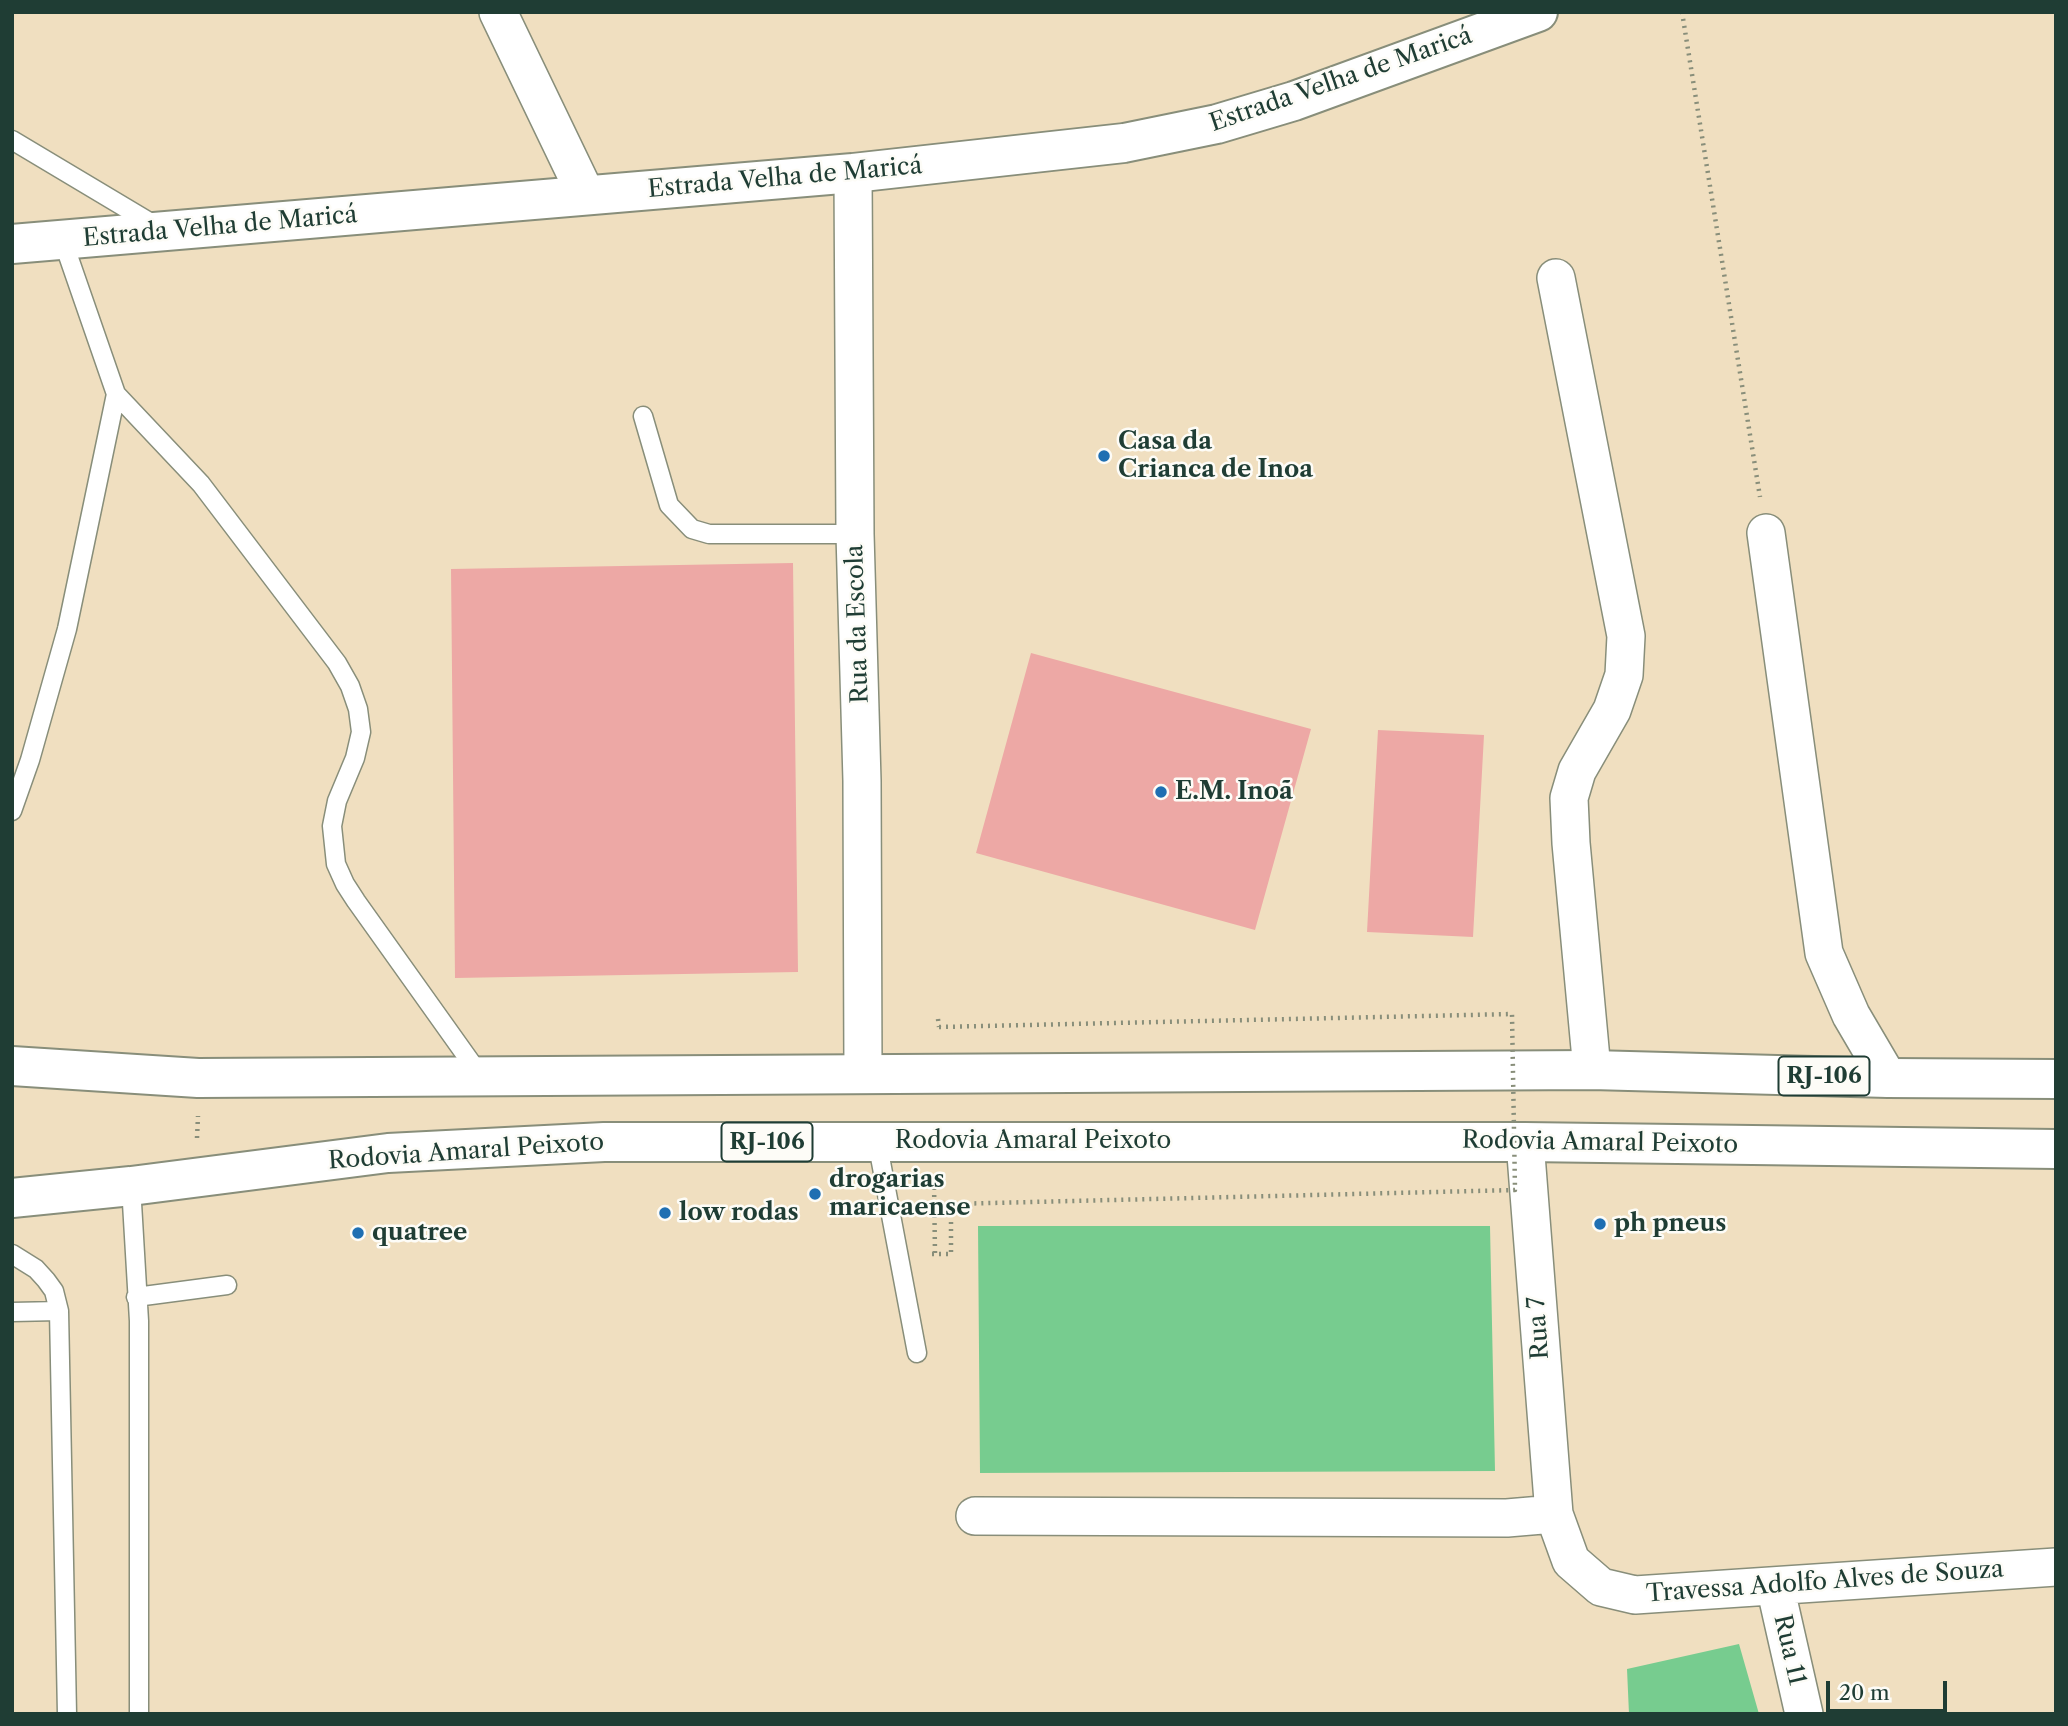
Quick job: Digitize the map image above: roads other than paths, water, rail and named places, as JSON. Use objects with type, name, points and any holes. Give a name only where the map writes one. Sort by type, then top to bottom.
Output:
[{"type":"main road","name":"Estrada Velha de Maricá","points":[[12,244],[853,173],[1124,142],[1217,124],[1294,101],[1538,12]]},
{"type":"main road","name":"RJ-106","points":[[12,1066],[198,1078],[1592,1070],[1888,1078],[2056,1079]]},
{"type":"main road","name":"Rodovia Amaral Peixoto","points":[[12,1198],[131,1186],[388,1153],[604,1142],[1525,1142],[2056,1149]]},
{"type":"street","points":[[498,12],[586,195]]},
{"type":"street","name":"Rua da Escola","points":[[853,173],[855,534],[862,781],[863,1074]]},
{"type":"street","points":[[1556,278],[1626,636],[1624,675],[1612,710],[1577,771],[1569,798],[1592,1070]]},
{"type":"street","points":[[1766,533],[1824,953],[1851,1015],[1888,1078]]},
{"type":"street","name":"Rua 7","points":[[1525,1142],[1554,1514]]},
{"type":"street","points":[[975,1516],[1507,1518],[1554,1514]]},
{"type":"street","name":"Travessa Adolfo Alves de Souza","points":[[1554,1514],[1570,1562],[1601,1587],[1636,1594],[2056,1567]]},
{"type":"street","name":"Rua 11","points":[[1774,1586],[1804,1714]]},
{"type":"lane","points":[[12,139],[165,232]]},
{"type":"lane","points":[[63,241],[116,394],[201,484],[337,663],[350,686],[358,709],[361,732],[355,758],[337,801],[332,826],[336,864],[350,892],[482,1078]]},
{"type":"lane","points":[[12,811],[30,760],[67,629],[116,394]]},
{"type":"lane","points":[[643,416],[669,505],[692,529],[709,534],[855,534]]},
{"type":"lane","points":[[877,1141],[917,1353]]},
{"type":"lane","points":[[131,1186],[139,1321],[139,1714]]},
{"type":"lane","points":[[12,1254],[36,1269],[46,1280],[54,1291],[60,1311],[67,1714]]},
{"type":"lane","points":[[136,1297],[227,1285]]},
{"type":"lane","points":[[12,1312],[60,1311]]},
{"type":"place","name":"Casa da Crianca de Inoa","points":[[1104,456]]},
{"type":"place","name":"E.M. Inoã","points":[[1161,792]]},
{"type":"place","name":"drogarias maricaense","points":[[815,1194]]},
{"type":"place","name":"low rodas","points":[[665,1213]]},
{"type":"place","name":"ph pneus","points":[[1600,1224]]},
{"type":"place","name":"quatree","points":[[358,1233]]}]
